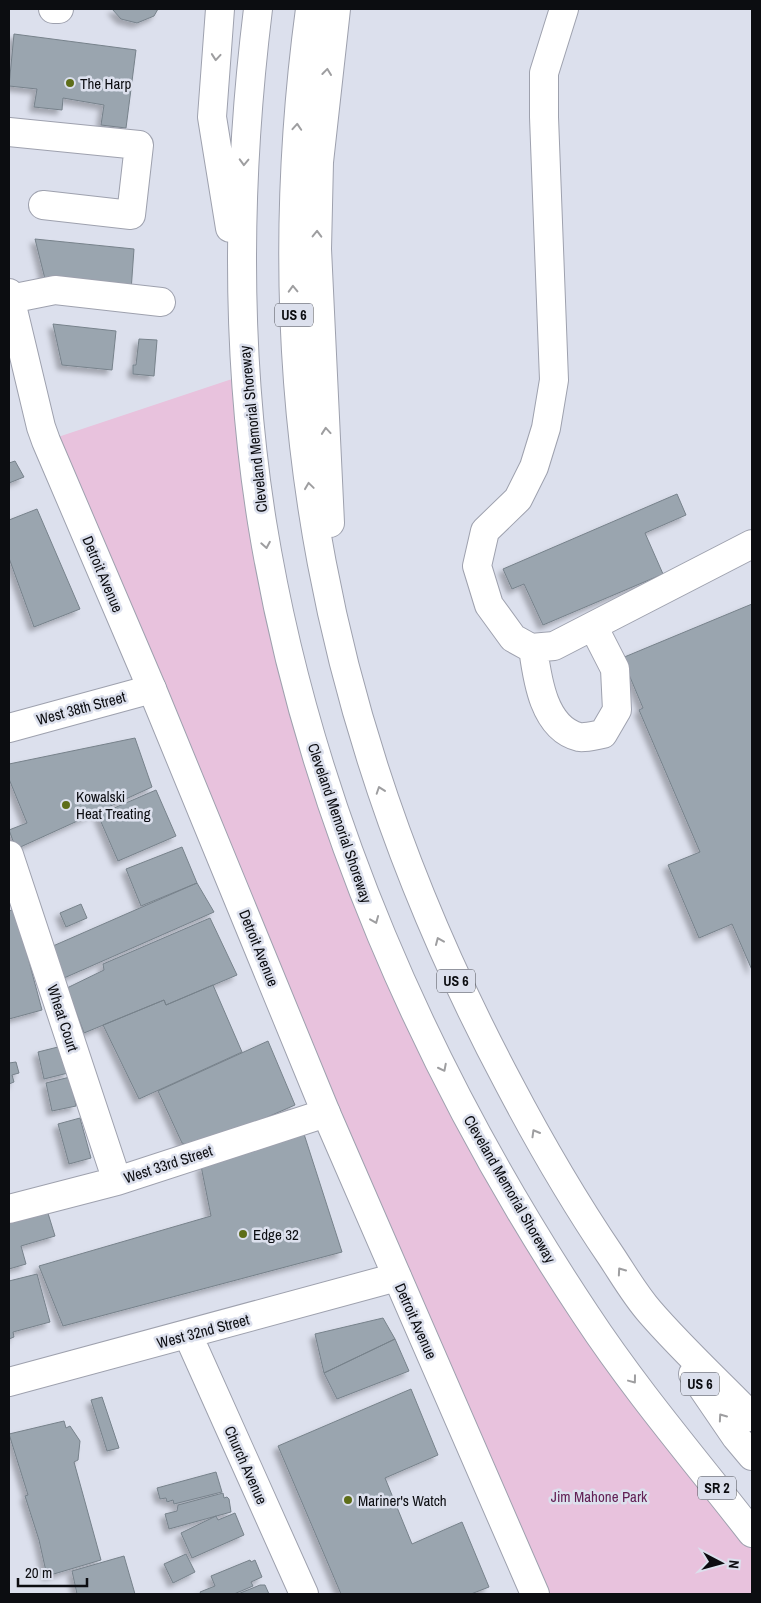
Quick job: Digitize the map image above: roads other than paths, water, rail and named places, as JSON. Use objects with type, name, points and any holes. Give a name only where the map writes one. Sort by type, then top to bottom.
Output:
[{"type":"main road","points":[[53,9],[59,9]]},
{"type":"main road","points":[[220,9],[212,117],[243,305]]},
{"type":"main road","name":"Cleveland Memorial Shoreway","points":[[258,9],[245,137],[242,221],[243,305],[255,469],[278,604],[307,726],[333,809],[361,887],[411,1004],[488,1154],[584,1312],[630,1378],[752,1533]]},
{"type":"main road","name":"US 6","points":[[310,9],[294,165],[292,248],[294,331],[304,455],[333,620],[364,740],[387,811],[420,898],[452,973],[491,1051],[550,1159],[595,1232],[736,1437],[752,1456]]},
{"type":"main road","points":[[333,620],[327,441],[320,350],[317,249],[320,154],[336,9]]},
{"type":"main road","points":[[564,9],[544,73],[554,380],[546,428],[534,467],[518,498],[485,531],[477,566],[489,605],[513,638],[533,648],[554,646],[752,544]]},
{"type":"main road","points":[[9,132],[139,145],[131,215],[43,205]]},
{"type":"main road","points":[[9,296],[55,290],[161,302]]},
{"type":"main road","name":"Detroit Avenue","points":[[9,296],[41,427],[152,689],[326,1113],[535,1594]]},
{"type":"main road","points":[[533,648],[538,686],[549,711],[562,728],[580,737],[603,734],[617,710],[615,669],[594,626]]},
{"type":"main road","name":"West 38th Street","points":[[9,728],[152,689]]},
{"type":"main road","name":"Wheat Court","points":[[9,855],[117,1181]]},
{"type":"main road","name":"West 33rd Street","points":[[9,1209],[117,1181],[326,1113]]},
{"type":"main road","name":"West 32nd Street","points":[[9,1382],[397,1277]]},
{"type":"main road","points":[[649,1311],[752,1416]]},
{"type":"main road","name":"Church Avenue","points":[[188,1335],[304,1594]]},
{"type":"main road","points":[[681,1443],[752,1500]]},
{"type":"place","name":"The Harp","points":[[70,83]]},
{"type":"place","name":"Kowalski Heat Treating","points":[[66,805]]},
{"type":"place","name":"Edge 32","points":[[243,1234]]},
{"type":"place","name":"Mariner's Watch","points":[[348,1500]]},
{"type":"park label","name":"Jim Mahone Park","points":[[599,1496]]}]
